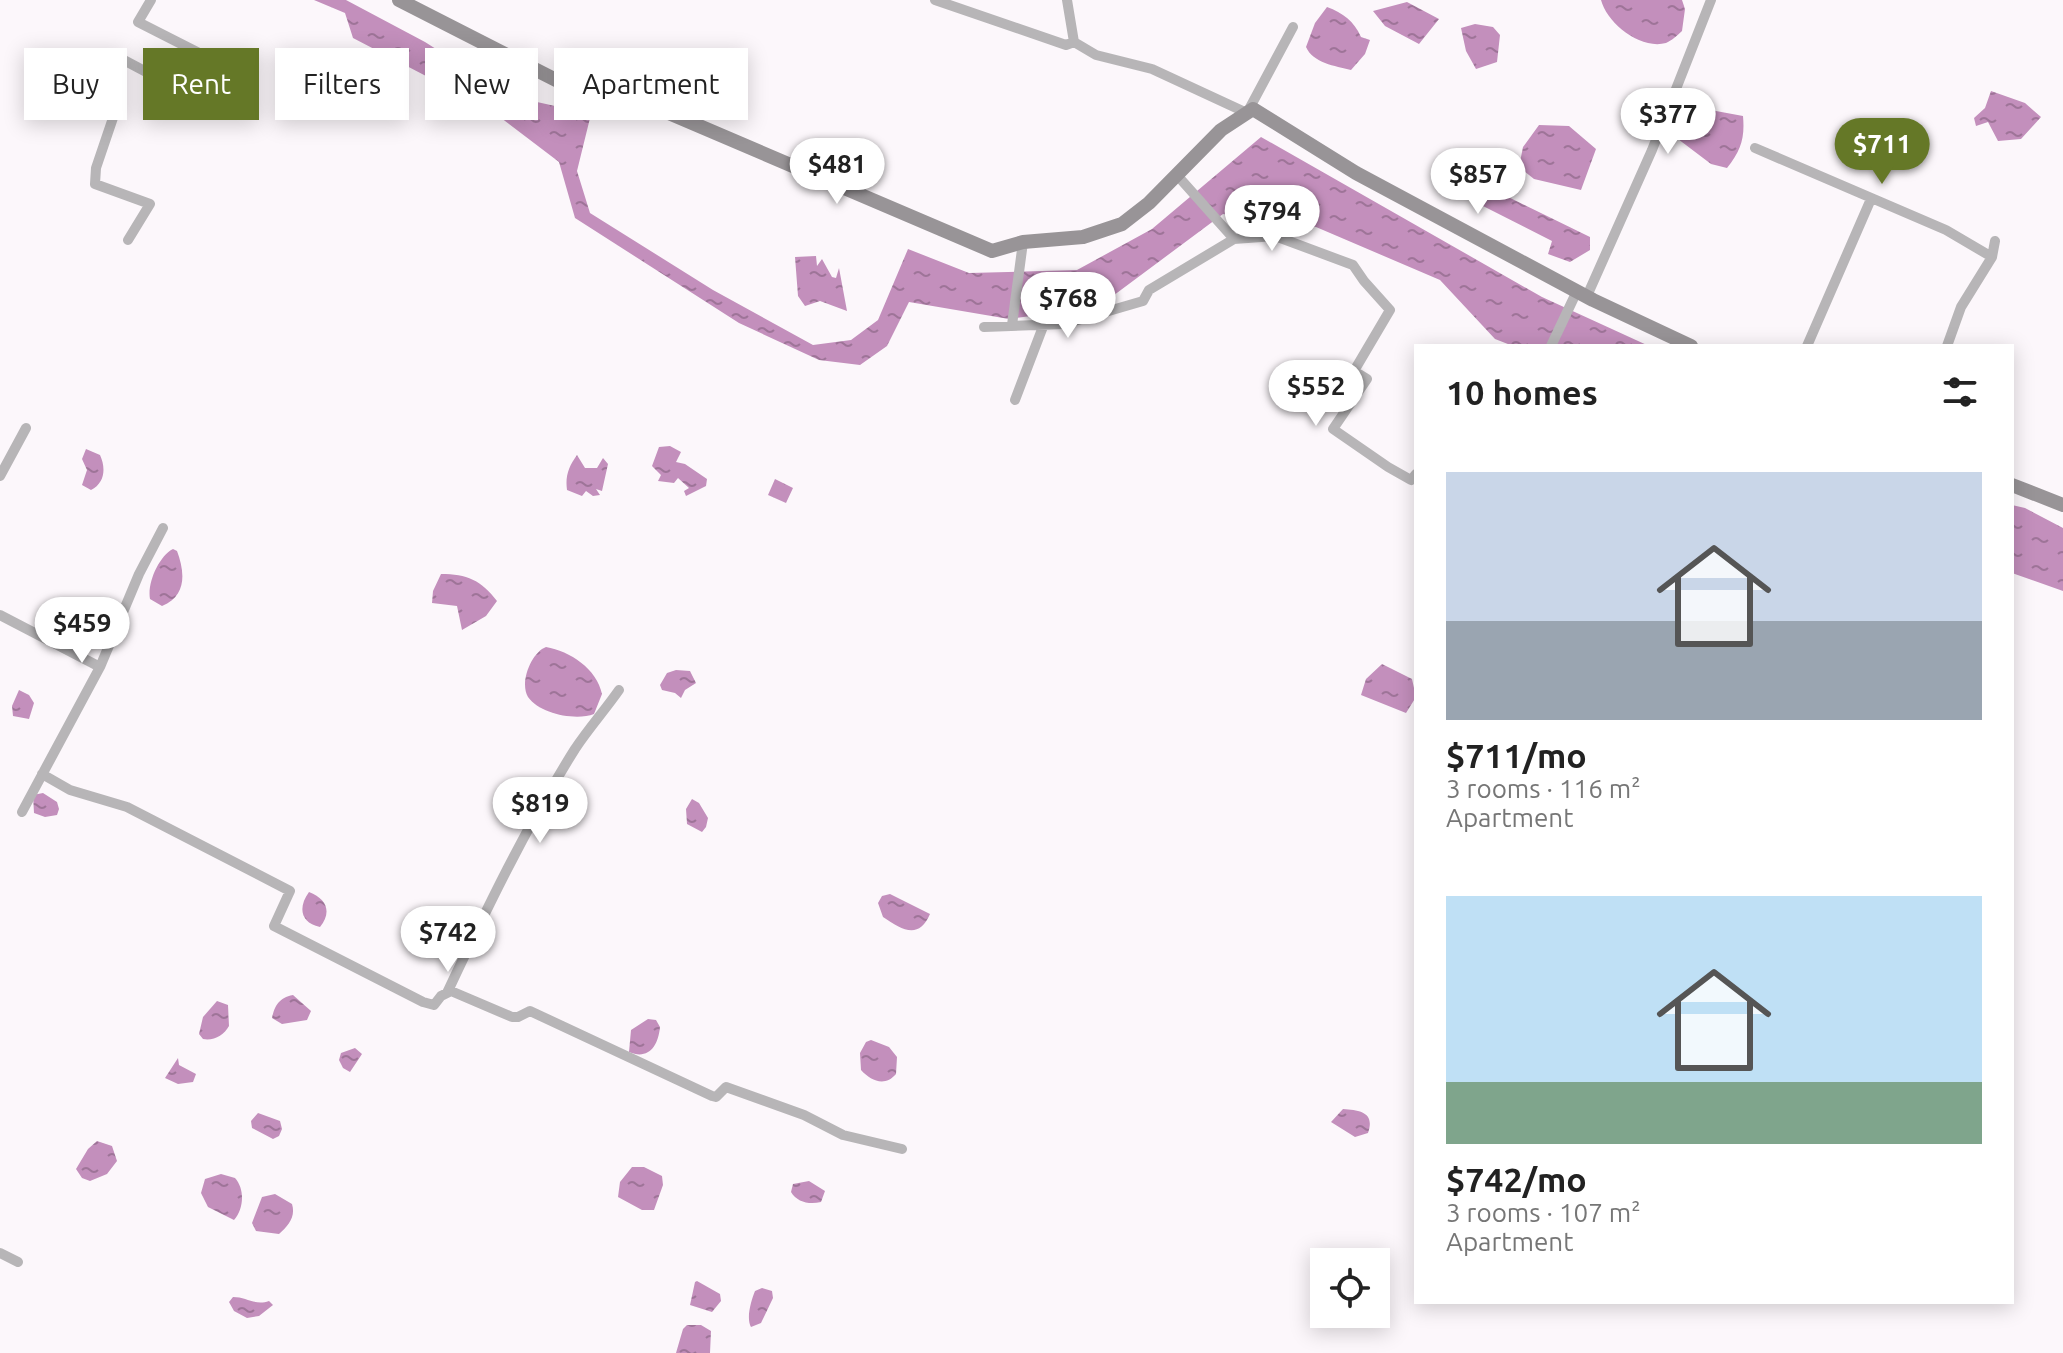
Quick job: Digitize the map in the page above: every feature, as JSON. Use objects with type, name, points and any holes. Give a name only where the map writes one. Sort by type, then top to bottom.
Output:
[{"type":"main road","points":[[399,0],[558,81],[629,96],[992,251],[1023,242],[1083,237],[1122,224],[1149,203],[1221,130],[1250,111],[1356,173],[1582,294],[1687,344]]},
{"type":"main road","points":[[2014,486],[2063,505]]},
{"type":"street","points":[[128,240],[150,204],[95,184],[96,168],[115,112],[97,102],[120,58],[182,91],[201,54],[138,22],[151,0]]},
{"type":"street","points":[[935,0],[1066,45],[1074,42]]},
{"type":"street","points":[[1067,0],[1074,42],[1096,55],[1152,69],[1250,111],[1293,27]]},
{"type":"street","points":[[1552,344],[1582,294],[1652,150],[1711,0]]},
{"type":"street","points":[[1755,148],[1946,230],[1992,257]]},
{"type":"street","points":[[1176,174],[1234,239]]},
{"type":"street","points":[[1808,344],[1871,199]]},
{"type":"street","points":[[984,327],[1064,324],[1143,301],[1149,290],[1234,239],[1275,236],[1353,265],[1390,310],[1354,371],[1367,379],[1333,429],[1388,467],[1411,480],[1414,476]]},
{"type":"street","points":[[1948,344],[1961,307],[1992,257],[1995,241]]},
{"type":"street","points":[[1012,325],[1023,242]]},
{"type":"street","points":[[1015,400],[1044,324]]},
{"type":"street","points":[[0,476],[26,428]]},
{"type":"street","points":[[22,812],[100,667],[139,574],[163,528]]},
{"type":"street","points":[[0,615],[100,667]]},
{"type":"street","points":[[42,774],[70,790],[127,807],[290,891],[274,926],[434,1005],[447,993],[496,889],[532,823],[581,740],[619,690]]},
{"type":"street","points":[[447,993],[451,991],[515,1018],[530,1011],[712,1096],[716,1097],[726,1087],[804,1115],[843,1135],[902,1149]]},
{"type":"street","points":[[0,1253],[18,1262]]},
{"type":"water","points":[[314,0],[346,0],[434,48],[425,48],[425,76],[409,67],[409,48],[372,48],[353,38],[345,13]]},
{"type":"water","points":[[1601,0],[1682,0],[1685,9],[1682,31],[1666,43],[1636,39],[1617,26]]},
{"type":"water","points":[[1407,2],[1439,19],[1419,44],[1385,26],[1373,11]]},
{"type":"water","points":[[1327,7],[1347,18],[1361,37],[1370,40],[1365,54],[1351,70],[1319,60],[1306,47],[1315,23]]},
{"type":"water","points":[[1475,24],[1493,27],[1500,35],[1497,62],[1476,69],[1466,51],[1461,28]]},
{"type":"water","points":[[1991,91],[2025,103],[2041,117],[2021,139],[1998,141],[1988,122],[1976,126],[1974,118],[1985,108]]},
{"type":"water","points":[[538,102],[554,106],[554,120],[590,120],[577,171],[590,213],[713,290],[813,345],[851,340],[878,320],[908,249],[969,273],[1077,270],[1152,229],[1261,137],[1542,297],[1645,344],[1508,344],[1495,339],[1440,280],[1316,227],[1223,214],[1098,307],[1009,319],[909,302],[887,346],[860,365],[819,360],[739,323],[575,218],[559,162],[504,120],[538,120]]},
{"type":"water","points":[[1689,106],[1743,116],[1741,144],[1727,168],[1711,164],[1678,139],[1679,127]]},
{"type":"water","points":[[1539,125],[1569,126],[1596,149],[1581,190],[1534,179],[1519,167],[1523,147]]},
{"type":"water","points":[[1494,190],[1590,237],[1590,250],[1570,262],[1548,254],[1552,241],[1483,206]]},
{"type":"water","points":[[816,256],[817,266],[822,259],[832,277],[836,278],[839,268],[847,311],[820,301],[805,306],[798,296],[795,257]]},
{"type":"water","points":[[670,446],[681,452],[676,462],[685,464],[707,479],[706,486],[686,496],[684,491],[689,488],[678,478],[674,483],[658,481],[661,475],[652,466],[659,447]]},
{"type":"water","points":[[86,449],[100,455],[103,465],[102,479],[91,490],[82,485],[87,470],[82,459]]},
{"type":"water","points":[[577,455],[585,468],[597,468],[603,458],[608,464],[602,491],[596,489],[600,495],[593,496],[586,491],[582,496],[567,490],[568,471]]},
{"type":"water","points":[[775,479],[793,488],[786,503],[768,495]]},
{"type":"water","points":[[2014,505],[2063,528],[2063,591],[2014,574]]},
{"type":"water","points":[[173,549],[180,559],[182,583],[176,596],[162,606],[150,599],[150,585],[159,564]]},
{"type":"water","points":[[441,574],[473,580],[497,601],[486,616],[462,630],[457,606],[432,603],[433,591]]},
{"type":"water","points":[[546,647],[573,657],[595,677],[602,694],[594,714],[578,717],[549,712],[528,697],[525,684],[528,668]]},
{"type":"water","points":[[1382,664],[1412,679],[1414,700],[1406,713],[1361,695],[1366,679]]},
{"type":"water","points":[[690,671],[696,683],[685,690],[681,698],[662,690],[660,685],[667,673]]},
{"type":"water","points":[[19,690],[29,695],[34,703],[29,719],[13,716],[12,706]]},
{"type":"water","points":[[43,793],[57,802],[57,815],[45,817],[34,813],[33,795]]},
{"type":"water","points":[[692,799],[699,803],[708,818],[702,832],[687,824],[686,809]]},
{"type":"water","points":[[309,892],[326,906],[326,916],[320,927],[308,922],[303,914],[303,903]]},
{"type":"water","points":[[890,894],[930,914],[926,922],[910,930],[883,917],[878,903],[882,896]]},
{"type":"water","points":[[293,995],[311,1011],[307,1020],[282,1024],[272,1018],[278,1003]]},
{"type":"water","points":[[217,1001],[228,1005],[229,1026],[218,1037],[203,1039],[199,1034],[203,1017]]},
{"type":"water","points":[[648,1019],[656,1020],[660,1027],[654,1046],[647,1053],[629,1052],[631,1030]]},
{"type":"water","points":[[871,1040],[889,1047],[897,1057],[896,1074],[892,1078],[874,1080],[861,1070],[860,1053],[866,1042]]},
{"type":"water","points":[[355,1048],[362,1054],[350,1072],[343,1068],[339,1060],[341,1053]]},
{"type":"water","points":[[178,1058],[179,1065],[196,1074],[193,1082],[178,1084],[165,1078]]},
{"type":"water","points":[[1343,1109],[1365,1114],[1370,1121],[1368,1133],[1355,1137],[1331,1122]]},
{"type":"water","points":[[258,1113],[280,1121],[282,1129],[279,1136],[273,1139],[252,1128],[251,1121]]},
{"type":"water","points":[[97,1141],[112,1146],[117,1161],[107,1174],[90,1181],[82,1178],[76,1169]]},
{"type":"water","points":[[632,1167],[644,1167],[662,1176],[663,1185],[654,1210],[642,1210],[618,1197],[620,1182]]},
{"type":"water","points":[[221,1174],[235,1178],[242,1193],[241,1205],[234,1220],[208,1207],[201,1193],[205,1179]]},
{"type":"water","points":[[809,1181],[825,1191],[821,1202],[804,1202],[791,1192],[793,1184]]},
{"type":"water","points":[[275,1194],[292,1204],[290,1221],[279,1234],[256,1231],[252,1223],[262,1197]]},
{"type":"water","points":[[697,1281],[720,1294],[721,1301],[712,1312],[690,1305]]},
{"type":"water","points":[[762,1288],[772,1291],[773,1298],[761,1323],[751,1327],[749,1314],[752,1300],[755,1291]]},
{"type":"water","points":[[233,1297],[269,1301],[273,1305],[259,1316],[247,1318],[234,1311],[229,1302]]},
{"type":"water","points":[[687,1325],[701,1325],[711,1331],[710,1353],[676,1353]]}]
